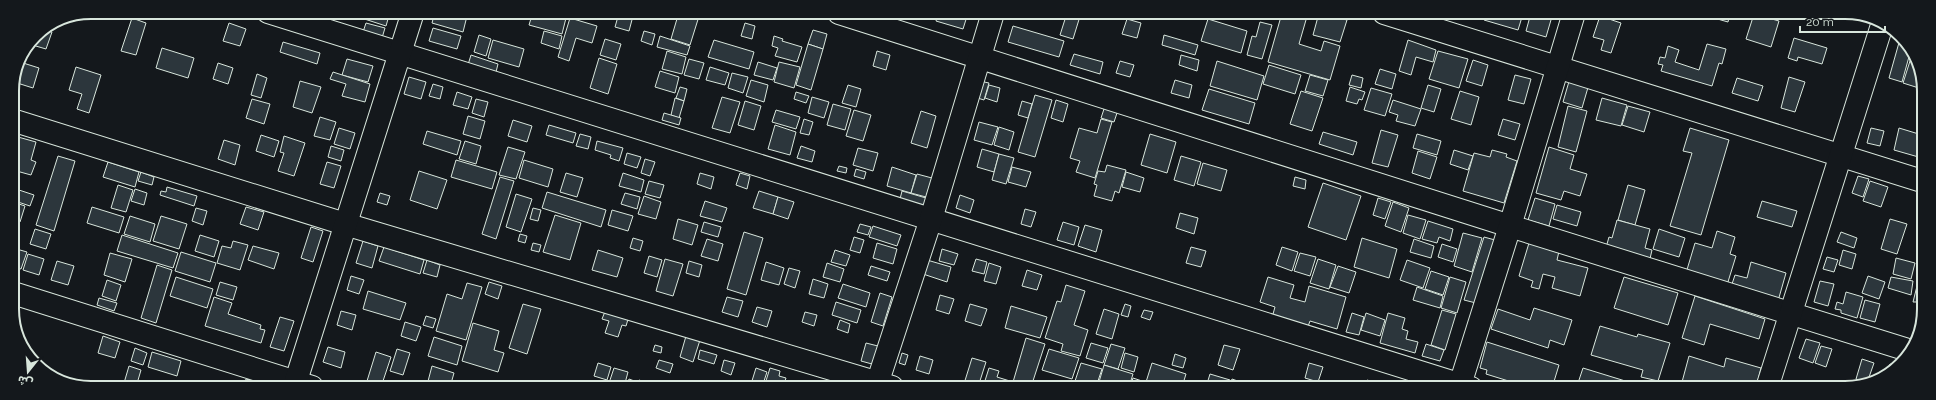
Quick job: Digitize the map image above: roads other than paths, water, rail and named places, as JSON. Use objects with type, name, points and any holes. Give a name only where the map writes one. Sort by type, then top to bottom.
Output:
[{"type":"street","points":[[291,19],[1447,381]]},
{"type":"street","points":[[301,381],[345,224],[411,19]]},
{"type":"street","points":[[858,19],[1510,226],[1905,349]]},
{"type":"street","points":[[883,381],[991,19]]},
{"type":"street","points":[[1403,19],[1917,179]]},
{"type":"street","points":[[1464,381],[1572,19]]},
{"type":"street","points":[[1769,381],[1881,29]]},
{"type":"street","points":[[19,122],[345,224],[865,381]]},
{"type":"street","points":[[19,295],[288,381]]}]
